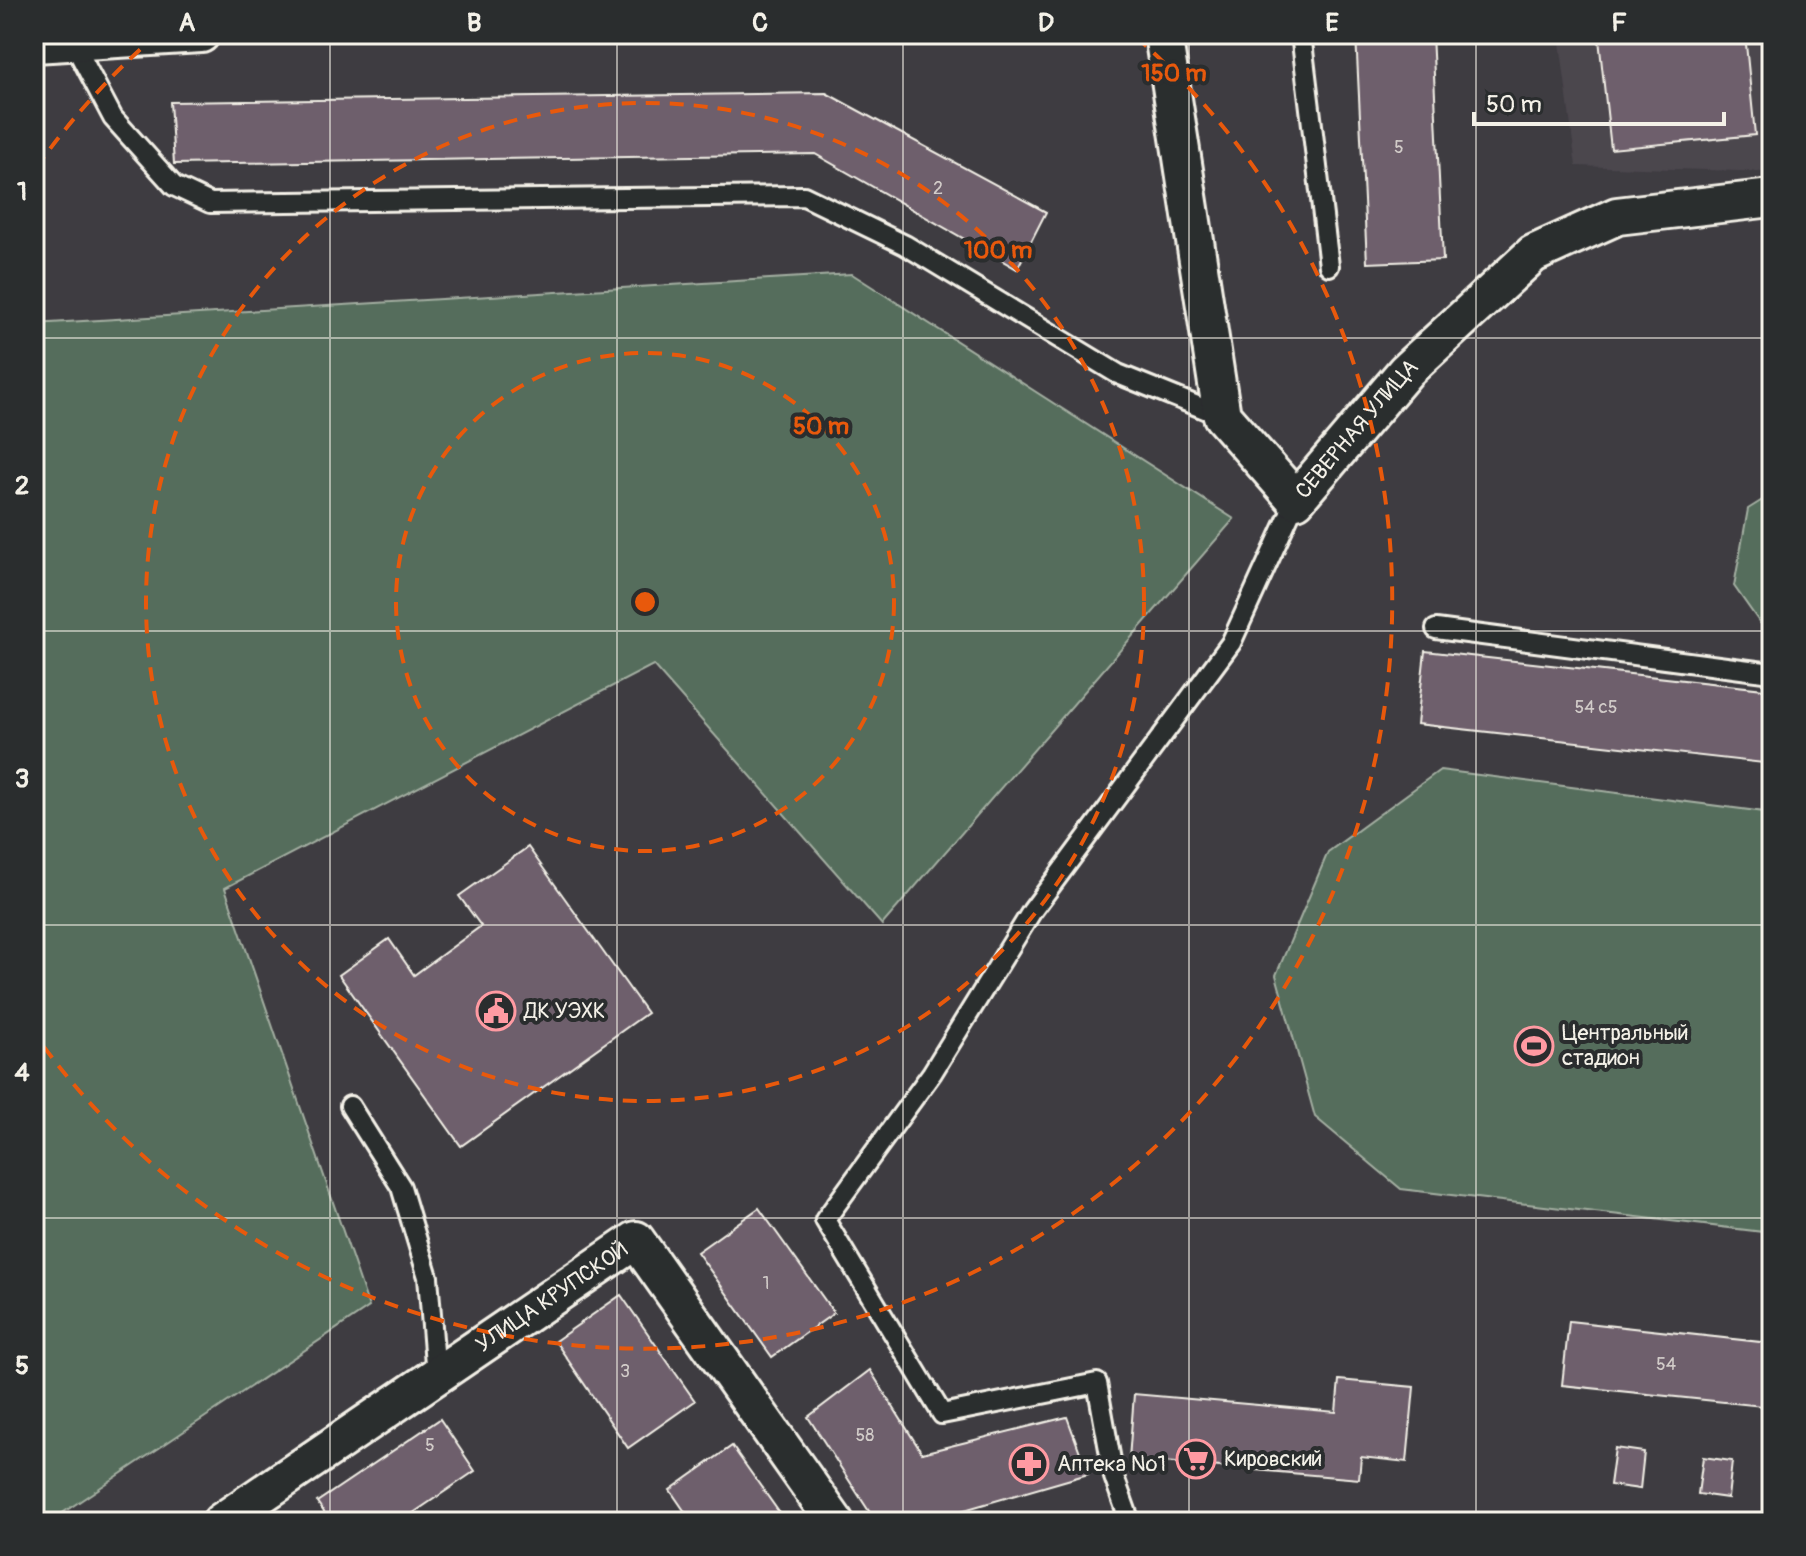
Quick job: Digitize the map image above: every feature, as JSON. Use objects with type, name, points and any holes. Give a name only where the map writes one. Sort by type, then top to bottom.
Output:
[{"type":"street","points":[[34,44],[201,34]]},
{"type":"street","points":[[1163,34],[1222,416]]},
{"type":"street","name":"СЕВЕРНАЯ УЛИЦА","points":[[1222,416],[1296,500],[1406,371],[1533,254],[1617,216],[1772,198]]},
{"type":"street","name":"УЛИЦА КРУПСКОЙ","points":[[221,1522],[636,1240],[835,1522]]},
{"type":"lane","points":[[1301,34],[1329,266]]},
{"type":"lane","points":[[73,42],[113,118],[174,186],[210,203],[804,196],[905,245],[1118,374],[1222,416]]},
{"type":"lane","points":[[1130,1522],[1114,1477],[1097,1383],[942,1414],[825,1220],[932,1073],[1032,911],[1231,643],[1296,500]]},
{"type":"lane","points":[[1436,629],[1772,673]]},
{"type":"lane","points":[[350,1106],[401,1187],[428,1277],[436,1376]]},
{"type":"shaded area","points":[[1559,34],[1772,34],[1772,172],[1576,166]]},
{"type":"green space","points":[[852,274],[1234,519],[882,925],[653,665],[225,888],[369,1307],[49,1522],[34,1522],[34,324]]},
{"type":"green space","points":[[1772,494],[1772,625],[1760,623],[1734,586],[1748,509]]},
{"type":"green space","name":"Центральный стадион","points":[[1440,770],[1772,813],[1772,1233],[1401,1189],[1315,1117],[1276,975],[1328,852]]},
{"type":"building","points":[[1356,34],[1432,34],[1443,260],[1367,263]]},
{"type":"building","points":[[1648,34],[1745,34],[1755,135],[1611,149],[1599,39]]},
{"type":"building","points":[[826,93],[1046,212],[1017,269],[815,154],[174,164],[170,102]]},
{"type":"building","points":[[1425,651],[1772,690],[1772,764],[1417,724]]},
{"type":"building","points":[[528,847],[647,1013],[461,1146],[339,975],[389,939],[414,975],[481,926],[459,896]]},
{"type":"building","points":[[759,1208],[834,1313],[772,1357],[697,1252]]},
{"type":"building","points":[[621,1295],[695,1401],[628,1448],[555,1341]]},
{"type":"building","points":[[1569,1321],[1769,1343],[1762,1406],[1562,1385]]},
{"type":"building","points":[[870,1370],[922,1453],[1067,1417],[1088,1474],[923,1522],[876,1522],[808,1417]]},
{"type":"building","points":[[1339,1380],[1414,1387],[1407,1462],[1361,1457],[1359,1479],[1129,1459],[1134,1394],[1336,1412]]},
{"type":"building","points":[[440,1419],[475,1471],[400,1522],[331,1522],[317,1502]]},
{"type":"building","points":[[732,1446],[786,1522],[692,1522],[670,1490]]},
{"type":"building","points":[[1615,1448],[1644,1452],[1640,1489],[1610,1485]]},
{"type":"building","points":[[1703,1457],[1732,1461],[1728,1498],[1698,1494]]},
{"type":"place","name":"ДК УЭХК","points":[[496,1011]]},
{"type":"place","name":"Центральный стадион","points":[[1534,1046]]},
{"type":"place","name":"Кировский","points":[[1196,1459]]},
{"type":"place","name":"Аптека №1","points":[[1029,1464]]}]
